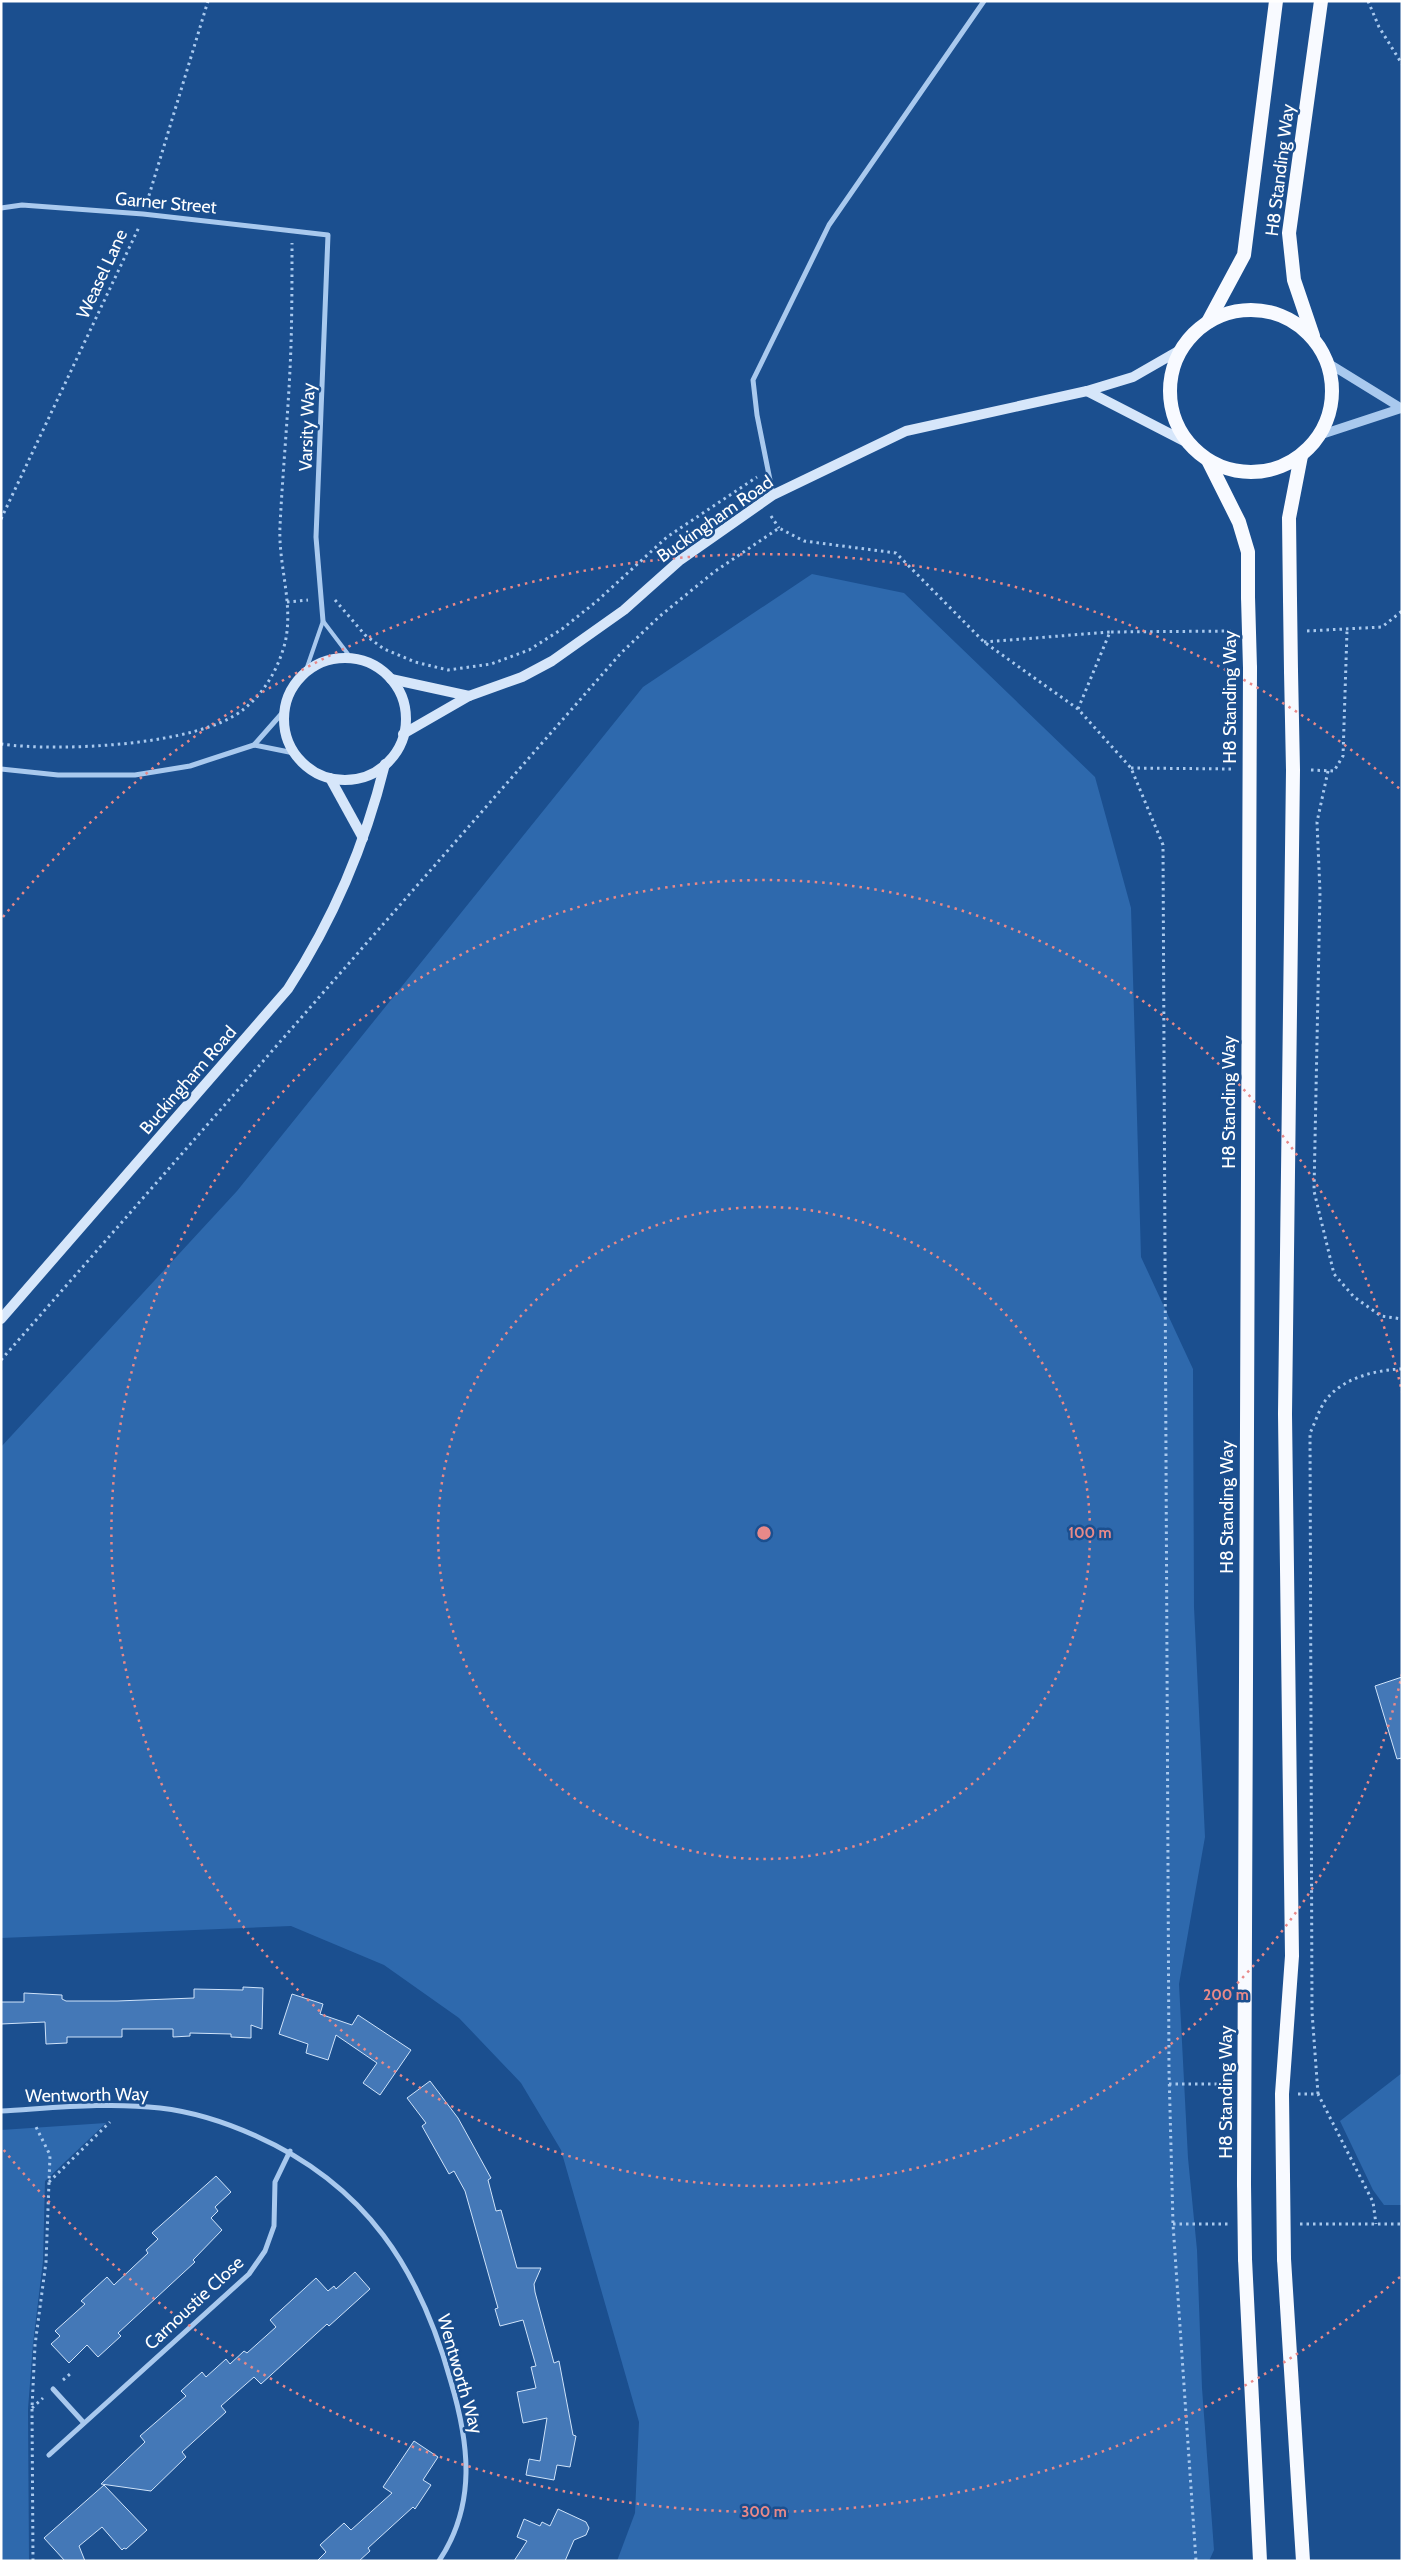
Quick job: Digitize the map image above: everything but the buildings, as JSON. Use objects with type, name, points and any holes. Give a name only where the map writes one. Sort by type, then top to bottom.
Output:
[{"type":"highway","name":"H8 Standing Way","points":[[1208,322],[1244,256],[1276,1]]},
{"type":"highway","name":"H8 Standing Way","points":[[1314,339],[1294,280],[1289,233],[1320,1]]},
{"type":"highway","points":[[1253,309],[1276,313],[1297,324],[1314,339],[1328,362],[1332,387],[1330,412],[1320,435],[1300,456],[1279,468],[1256,473],[1232,471],[1209,462],[1186,442],[1174,421],[1169,397],[1171,373],[1180,350],[1192,334],[1208,322],[1237,311],[1253,309]]},
{"type":"highway","points":[[1300,456],[1289,518],[1293,770],[1285,1414],[1292,1956],[1282,2094],[1284,2259],[1303,2561]]},
{"type":"highway","name":"H8 Standing Way","points":[[1209,462],[1239,522],[1248,552],[1250,770],[1244,2184],[1245,2259],[1260,2561]]},
{"type":"main road","name":"Buckingham Road","points":[[403,734],[469,696],[522,677],[552,661],[624,610],[679,561],[773,496],[906,431],[1088,391],[1134,377],[1180,350]]},
{"type":"main road","points":[[1088,391],[1186,442]]},
{"type":"main road","points":[[351,658],[374,665],[391,679],[402,697],[406,712],[403,734],[395,754],[385,764],[373,773],[359,778],[344,780],[330,778],[310,768],[294,753],[286,732],[284,711],[295,684],[305,673],[317,664],[331,659],[351,658]]},
{"type":"main road","points":[[391,679],[469,696]]},
{"type":"main road","name":"Buckingham Road","points":[[1,1319],[288,989],[326,925],[363,838],[385,764]]},
{"type":"main road","points":[[330,778],[363,838]]},
{"type":"street","points":[[773,496],[757,415],[753,380],[829,225],[984,1]]},
{"type":"street","name":"Garner Street","points":[[1,208],[22,205],[143,214],[328,235]]},
{"type":"street","name":"Varsity Way","points":[[323,621],[316,537],[328,235]]},
{"type":"street","points":[[1328,362],[1402,408]]},
{"type":"street","points":[[1320,435],[1402,408]]},
{"type":"street","points":[[254,745],[284,711]]},
{"type":"street","points":[[1,770],[58,775],[135,774],[190,766],[254,745],[294,753]]},
{"type":"street","name":"Wentworth Way","points":[[1,2111],[113,2106],[161,2108],[218,2119],[290,2151],[322,2174],[354,2202],[383,2233],[405,2264],[424,2301],[439,2338],[460,2414],[466,2448],[466,2485],[458,2521],[439,2561]]},
{"type":"street","name":"Carnoustie Close","points":[[49,2455],[249,2274],[266,2251],[274,2226],[275,2182],[290,2151]]},
{"type":"street","points":[[53,2389],[84,2423]]},
{"type":"lane","points":[[323,621],[351,658]]},
{"type":"lane","points":[[305,673],[323,621]]},
{"type":"path","name":"Weasel Lane","points":[[1,519],[143,214],[208,1]]},
{"type":"path","points":[[1368,1],[1379,27],[1402,64]]},
{"type":"path","points":[[1,744],[19,746],[89,746],[154,740],[224,722],[243,710],[261,694],[274,675],[285,643],[289,618],[280,530],[291,345],[292,230]]},
{"type":"path","points":[[287,602],[332,597],[365,635],[384,649],[415,662],[448,670],[491,664],[529,650],[562,628],[597,601],[667,537],[768,469]]},
{"type":"path","points":[[1,1360],[614,660],[660,616],[714,572],[779,528],[804,541],[896,553],[984,642],[1078,709],[1130,768],[1163,845],[1169,2084],[1173,2224],[1196,2561]]},
{"type":"path","points":[[1297,631],[1347,631],[1382,627],[1402,611]]},
{"type":"path","points":[[984,642],[1110,632],[1238,631]]},
{"type":"path","points":[[1293,770],[1334,771],[1343,756],[1347,631]]},
{"type":"path","points":[[1078,709],[1110,632]]},
{"type":"path","points":[[1130,768],[1250,770]]},
{"type":"path","points":[[1328,771],[1317,822],[1320,892],[1314,1191],[1334,1274],[1354,1296],[1381,1316],[1402,1319]]},
{"type":"path","points":[[1376,2224],[1373,2202],[1318,2094],[1312,2002],[1310,1433],[1325,1401],[1347,1382],[1383,1370],[1402,1369]]},
{"type":"path","points":[[1169,2084],[1220,2084]]},
{"type":"path","points":[[1282,2094],[1318,2094]]},
{"type":"path","points":[[48,2182],[110,2122]]},
{"type":"path","points":[[33,2561],[32,2408],[35,2345],[46,2262],[50,2155],[35,2125]]},
{"type":"shaded area","points":[[812,574],[904,593],[1095,777],[1131,908],[1141,1257],[1193,1369],[1194,1607],[1205,1837],[1179,1984],[1188,2158],[1197,2250],[1202,2388],[1214,2550],[1209,2561],[617,2561],[635,2513],[639,2422],[561,2150],[521,2083],[459,2018],[384,1965],[291,1926],[1,1938],[1,1447],[237,1191],[643,687]]},
{"type":"shaded area","points":[[1402,2073],[1402,2205],[1384,2205],[1373,2190],[1340,2121]]},
{"type":"shaded area","points":[[106,2123],[45,2181],[43,2261],[33,2344],[28,2409],[29,2561],[1,2561],[1,2130]]}]
